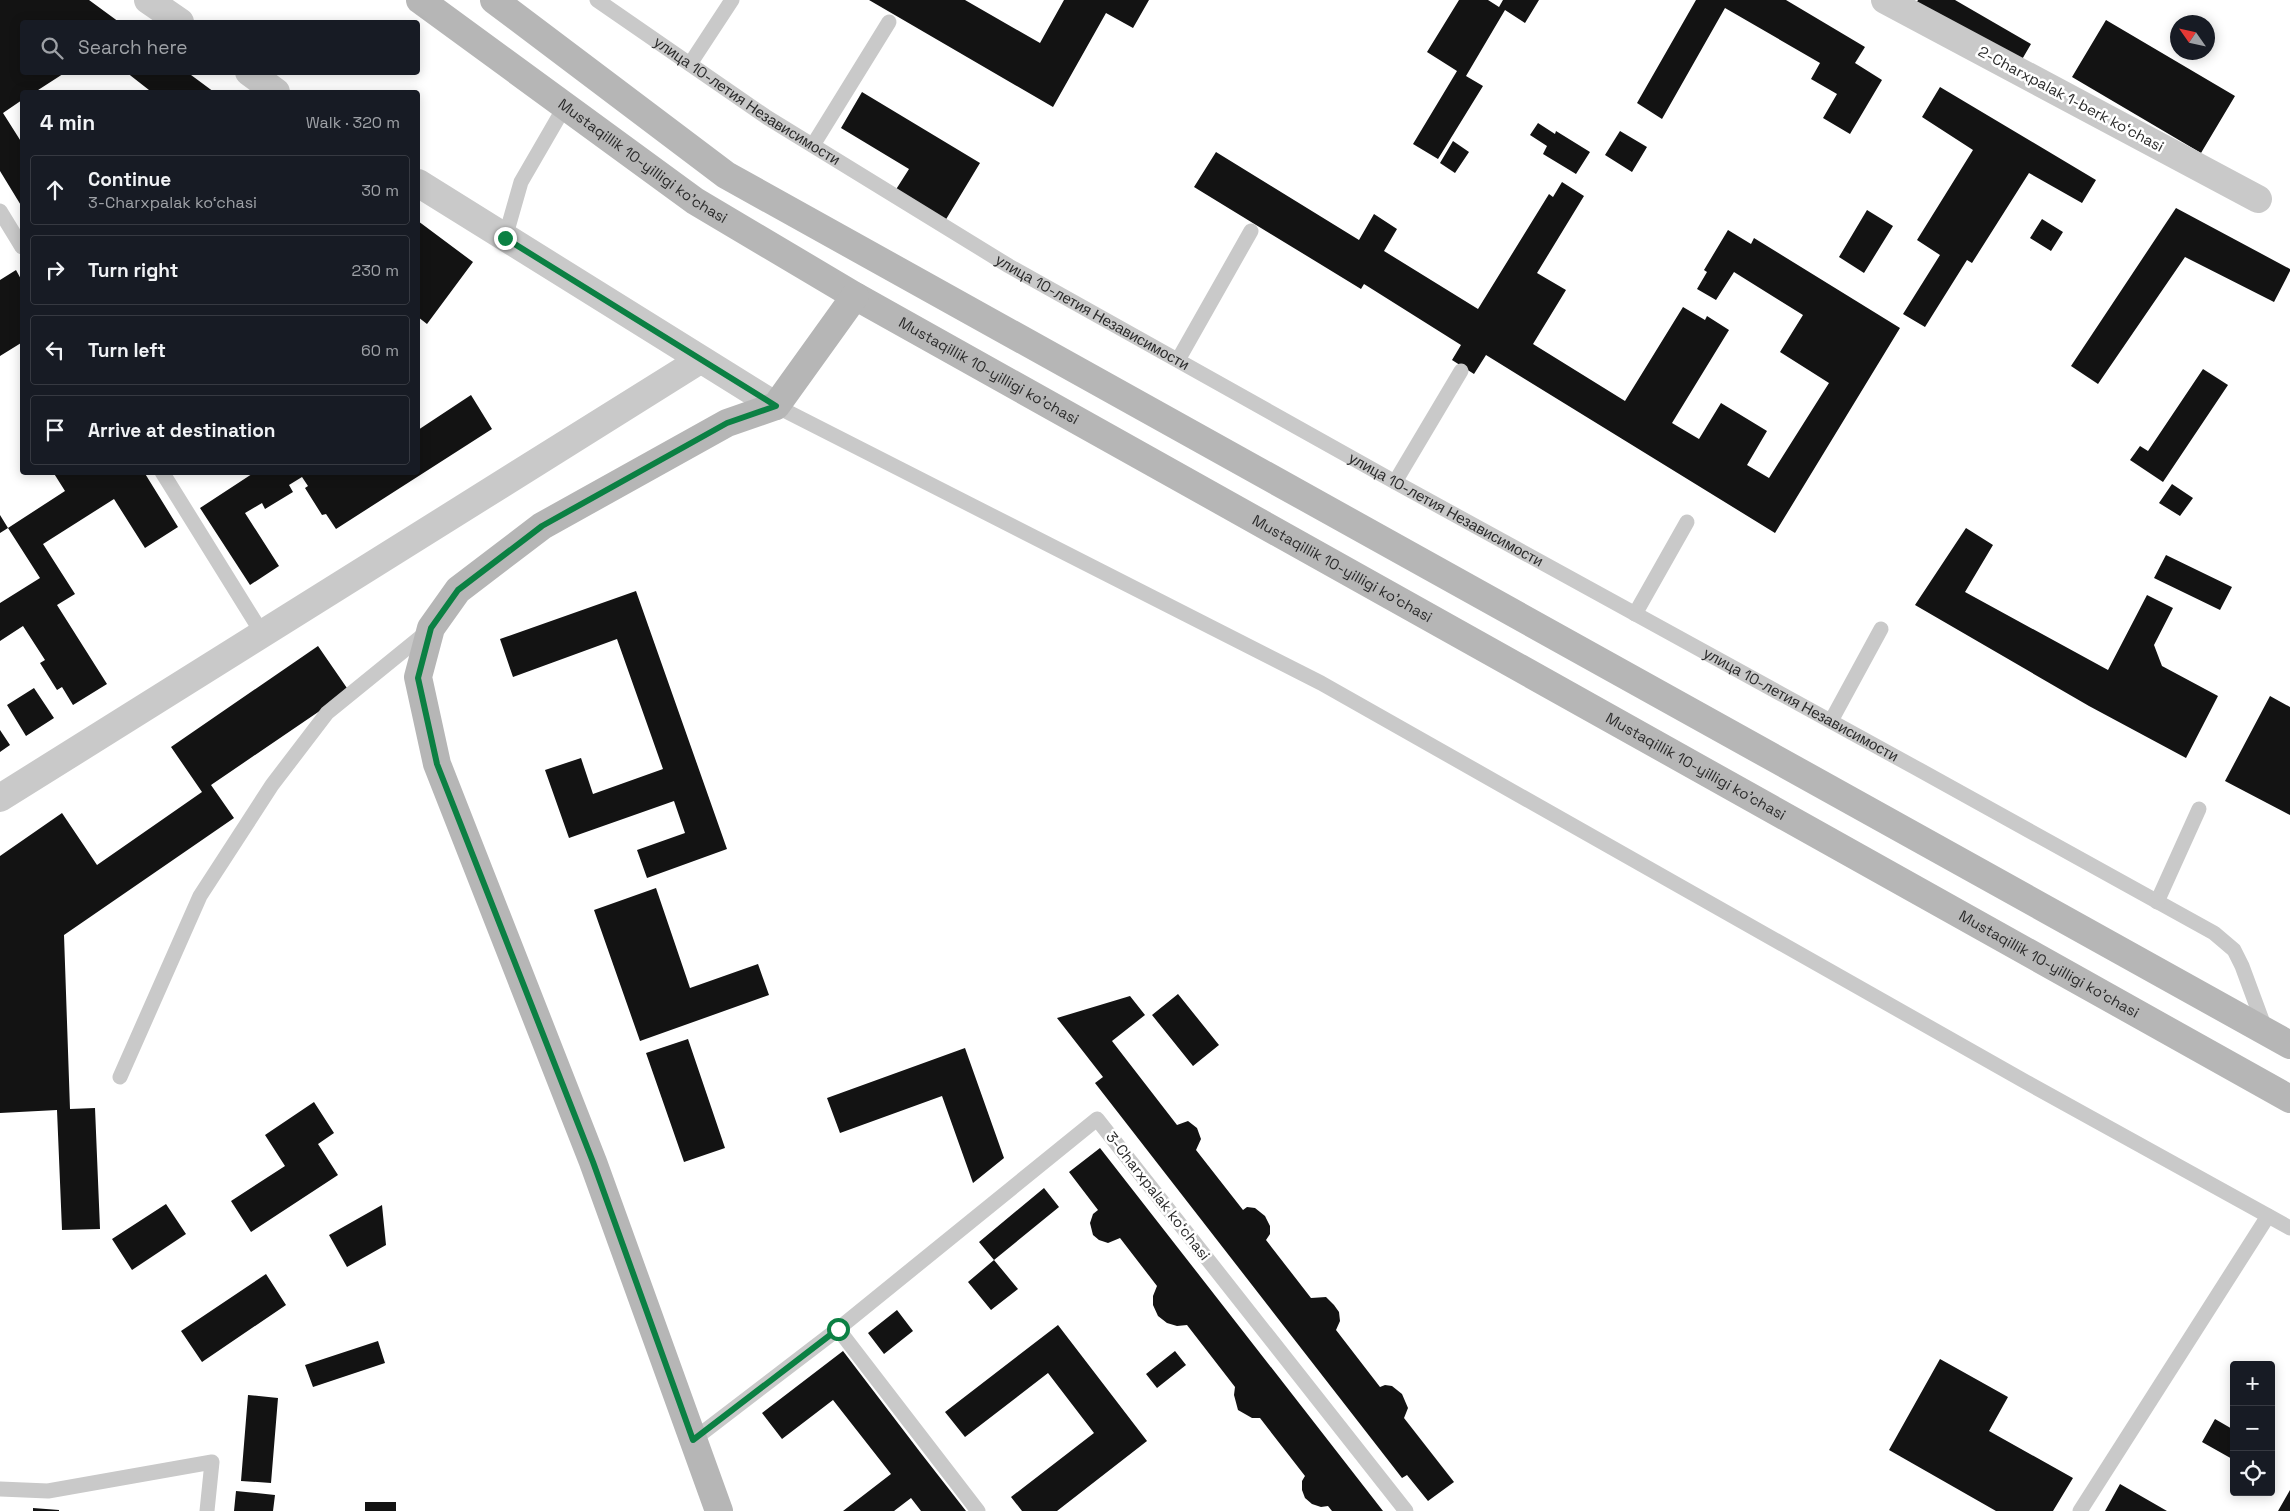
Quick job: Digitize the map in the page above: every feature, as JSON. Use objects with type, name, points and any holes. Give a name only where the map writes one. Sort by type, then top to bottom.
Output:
[{"type":"main road","name":"Mustaqillik 10-yilligi ko'chasi","points":[[420,0],[695,201],[855,296],[2290,1099]]},
{"type":"main road","points":[[494,0],[726,175],[2290,1045]]},
{"type":"main road","points":[[719,1511],[593,1162],[437,764],[418,678],[431,628],[458,590],[542,526],[727,423],[776,406],[855,296]]},
{"type":"street","points":[[148,0],[177,20]]},
{"type":"street","name":"2-Charxpalak 1-berk koʻchasi","points":[[1885,0],[2258,199]]},
{"type":"street","points":[[253,75],[273,90]]},
{"type":"street","points":[[420,184],[776,406]]},
{"type":"street","points":[[0,798],[700,360]]},
{"type":"lane","name":"улица 10-летия Независимости","points":[[597,0],[813,146],[1009,266],[1395,482],[2214,934],[2234,950],[2242,966],[2266,1032]]},
{"type":"lane","points":[[690,64],[732,0]]},
{"type":"lane","points":[[813,146],[889,22]]},
{"type":"lane","points":[[505,238],[521,182],[565,106]]},
{"type":"lane","points":[[0,211],[20,244]]},
{"type":"lane","points":[[1178,360],[1251,231]]},
{"type":"lane","points":[[1395,482],[1461,371]]},
{"type":"lane","points":[[776,406],[1321,683],[2026,1082],[2290,1228]]},
{"type":"lane","points":[[164,475],[262,633]]},
{"type":"lane","points":[[1635,614],[1687,522]]},
{"type":"lane","points":[[120,1077],[200,896],[272,785],[327,712],[431,628]]},
{"type":"lane","points":[[1831,721],[1881,629]]},
{"type":"lane","points":[[2157,902],[2200,809]]},
{"type":"lane","name":"3-Charxpalak koʻchasi","points":[[693,1440],[838,1329],[1097,1119],[1406,1511]]},
{"type":"lane","points":[[2080,1511],[2268,1216]]},
{"type":"lane","points":[[838,1329],[978,1511]]},
{"type":"lane","points":[[0,1488],[48,1491],[212,1462],[207,1511]]},
{"type":"building","points":[[0,0],[89,0],[116,20],[20,20],[20,75],[61,75],[38,90],[20,90],[20,101],[3,113],[20,140],[20,204],[0,171]]},
{"type":"building","points":[[869,0],[965,0],[1040,43],[1064,0],[1149,0],[1133,28],[1106,13],[1053,107]]},
{"type":"building","points":[[1459,0],[1488,0],[1499,7],[1503,0],[1539,0],[1525,23],[1505,10],[1466,76],[1483,86],[1438,159],[1413,144],[1457,71],[1427,52]]},
{"type":"building","points":[[1696,0],[1786,0],[1865,47],[1855,63],[1882,80],[1850,134],[1823,118],[1837,94],[1811,79],[1820,63],[1725,8],[1662,119],[1637,103]]},
{"type":"building","points":[[1918,0],[1955,0],[2031,44],[2017,68],[1913,9]]},
{"type":"building","points":[[2106,20],[2170,58],[2170,60],[2174,60],[2235,96],[2201,153],[2072,77]]},
{"type":"building","points":[[130,75],[191,75],[211,90],[149,90]]},
{"type":"building","points":[[1940,87],[2096,180],[2082,203],[2029,173],[1972,263],[1967,260],[1925,327],[1903,314],[1940,255],[1917,240],[1973,150],[1922,117]]},
{"type":"building","points":[[862,92],[980,163],[945,221],[895,191],[909,169],[841,128]]},
{"type":"building","points":[[1538,123],[1555,134],[1556,131],[1590,152],[1576,174],[1543,154],[1547,146],[1530,135]]},
{"type":"building","points":[[1620,131],[1647,147],[1632,172],[1605,155]]},
{"type":"building","points":[[1453,141],[1469,152],[1455,173],[1440,163]]},
{"type":"building","points":[[1216,152],[1359,240],[1374,214],[1397,229],[1384,251],[1478,309],[1549,194],[1553,197],[1562,182],[1584,196],[1537,273],[1566,290],[1533,344],[1625,401],[1683,307],[1705,320],[1707,316],[1729,330],[1672,423],[1699,439],[1721,403],[1767,431],[1747,465],[1769,478],[1829,383],[1780,352],[1803,315],[1734,272],[1716,300],[1697,289],[1707,272],[1704,270],[1728,230],[1751,244],[1754,238],[1900,328],[1775,533],[1486,355],[1474,374],[1452,360],[1461,345],[1364,284],[1361,289],[1194,187]]},
{"type":"building","points":[[2176,208],[2290,269],[2290,271],[2274,302],[2185,257],[2098,384],[2071,366]]},
{"type":"building","points":[[1867,210],[1893,226],[1864,273],[1839,257]]},
{"type":"building","points":[[2042,219],[2063,232],[2051,251],[2030,238]]},
{"type":"building","points":[[420,222],[473,262],[427,324],[420,319]]},
{"type":"building","points":[[16,270],[20,277],[20,344],[0,356],[0,280]]},
{"type":"building","points":[[2203,369],[2228,385],[2163,482],[2130,460],[2140,446],[2148,451]]},
{"type":"building","points":[[471,395],[492,429],[336,529],[326,514],[322,515],[305,488],[308,486],[302,477],[289,485],[293,492],[265,509],[262,503],[245,513],[279,566],[250,585],[200,508],[250,475],[420,475],[420,429]]},
{"type":"building","points":[[55,475],[146,475],[178,527],[145,548],[114,499],[43,544],[75,594],[57,605],[107,684],[73,705],[62,687],[57,690],[40,663],[45,660],[23,626],[0,641],[0,603],[40,578],[8,528],[65,491]]},
{"type":"building","points":[[2172,484],[2193,498],[2180,516],[2159,503]]},
{"type":"building","points":[[0,515],[8,528],[0,533]]},
{"type":"building","points":[[1966,528],[1993,545],[1965,592],[2108,670],[2147,595],[2173,608],[2154,645],[2162,666],[2218,696],[2186,758],[2089,706],[1915,605]]},
{"type":"building","points":[[2166,555],[2232,587],[2220,610],[2154,578]]},
{"type":"building","points":[[636,591],[727,849],[647,878],[637,850],[685,833],[674,801],[569,838],[545,770],[581,758],[593,794],[663,769],[617,639],[513,677],[500,639]]},
{"type":"building","points":[[318,646],[349,691],[211,785],[234,818],[64,935],[70,1109],[95,1108],[100,1229],[62,1230],[57,1110],[0,1113],[0,856],[62,813],[97,865],[202,792],[171,747]]},
{"type":"building","points":[[34,688],[54,718],[26,736],[7,705]]},
{"type":"building","points":[[2270,696],[2290,707],[2290,815],[2225,781]]},
{"type":"building","points":[[0,730],[10,745],[0,752]]},
{"type":"building","points":[[656,888],[690,988],[758,964],[769,995],[640,1041],[594,910]]},
{"type":"building","points":[[1178,994],[1219,1045],[1193,1066],[1152,1015]]},
{"type":"building","points":[[1130,996],[1145,1015],[1112,1041],[1177,1125],[1188,1121],[1197,1128],[1201,1139],[1196,1150],[1243,1210],[1247,1207],[1255,1208],[1265,1216],[1270,1226],[1270,1234],[1266,1240],[1311,1298],[1326,1297],[1334,1305],[1339,1312],[1340,1321],[1336,1330],[1380,1387],[1385,1385],[1392,1386],[1402,1394],[1408,1408],[1404,1418],[1454,1482],[1428,1501],[1407,1475],[1402,1478],[1095,1083],[1103,1077],[1057,1018]]},
{"type":"building","points":[[688,1039],[725,1148],[684,1162],[646,1053]]},
{"type":"building","points":[[965,1048],[1004,1158],[973,1183],[942,1096],[840,1133],[827,1098]]},
{"type":"building","points":[[314,1102],[334,1133],[318,1144],[338,1175],[251,1232],[231,1201],[285,1166],[265,1135]]},
{"type":"building","points":[[1100,1148],[1383,1511],[1332,1511],[1328,1506],[1321,1507],[1312,1504],[1305,1498],[1302,1490],[1302,1481],[1305,1476],[1260,1418],[1252,1418],[1238,1410],[1234,1395],[1235,1387],[1187,1325],[1177,1326],[1167,1323],[1158,1316],[1153,1305],[1153,1296],[1157,1286],[1120,1238],[1108,1243],[1099,1240],[1093,1235],[1090,1223],[1093,1214],[1098,1210],[1069,1172]]},
{"type":"building","points":[[1044,1188],[1059,1207],[994,1260],[979,1242]]},
{"type":"building","points":[[166,1204],[186,1234],[132,1270],[112,1239]]},
{"type":"building","points":[[382,1205],[386,1245],[347,1267],[329,1235]]},
{"type":"building","points":[[994,1260],[1018,1289],[991,1310],[968,1282]]},
{"type":"building","points":[[266,1274],[286,1305],[202,1362],[181,1331]]},
{"type":"building","points":[[897,1310],[913,1331],[884,1354],[868,1333]]},
{"type":"building","points":[[1058,1325],[1147,1441],[1057,1511],[1022,1511],[1011,1497],[1094,1433],[1048,1373],[965,1437],[945,1412]]},
{"type":"building","points":[[378,1341],[385,1363],[313,1387],[305,1365]]},
{"type":"building","points":[[843,1351],[966,1511],[921,1511],[911,1498],[894,1511],[843,1511],[891,1474],[833,1400],[782,1439],[762,1413]]},
{"type":"building","points":[[1175,1351],[1186,1365],[1157,1388],[1146,1374]]},
{"type":"building","points":[[1940,1359],[2008,1397],[1989,1431],[2073,1478],[2053,1511],[1996,1511],[1889,1450]]},
{"type":"building","points":[[248,1395],[278,1398],[271,1483],[241,1481]]},
{"type":"building","points":[[2215,1419],[2230,1428],[2230,1458],[2202,1442]]},
{"type":"building","points":[[2120,1484],[2167,1511],[2105,1511]]},
{"type":"building","points":[[2290,1490],[2290,1511],[2278,1511]]},
{"type":"building","points":[[236,1491],[275,1495],[273,1511],[234,1511]]},
{"type":"building","points":[[365,1502],[396,1502],[396,1511],[365,1511]]},
{"type":"building","points":[[33,1508],[59,1510],[59,1511],[33,1511]]},
{"type":"route","points":[[505,238],[776,406],[727,423],[542,526],[458,590],[431,628],[418,678],[437,764],[593,1162],[693,1440],[838,1329]]}]
